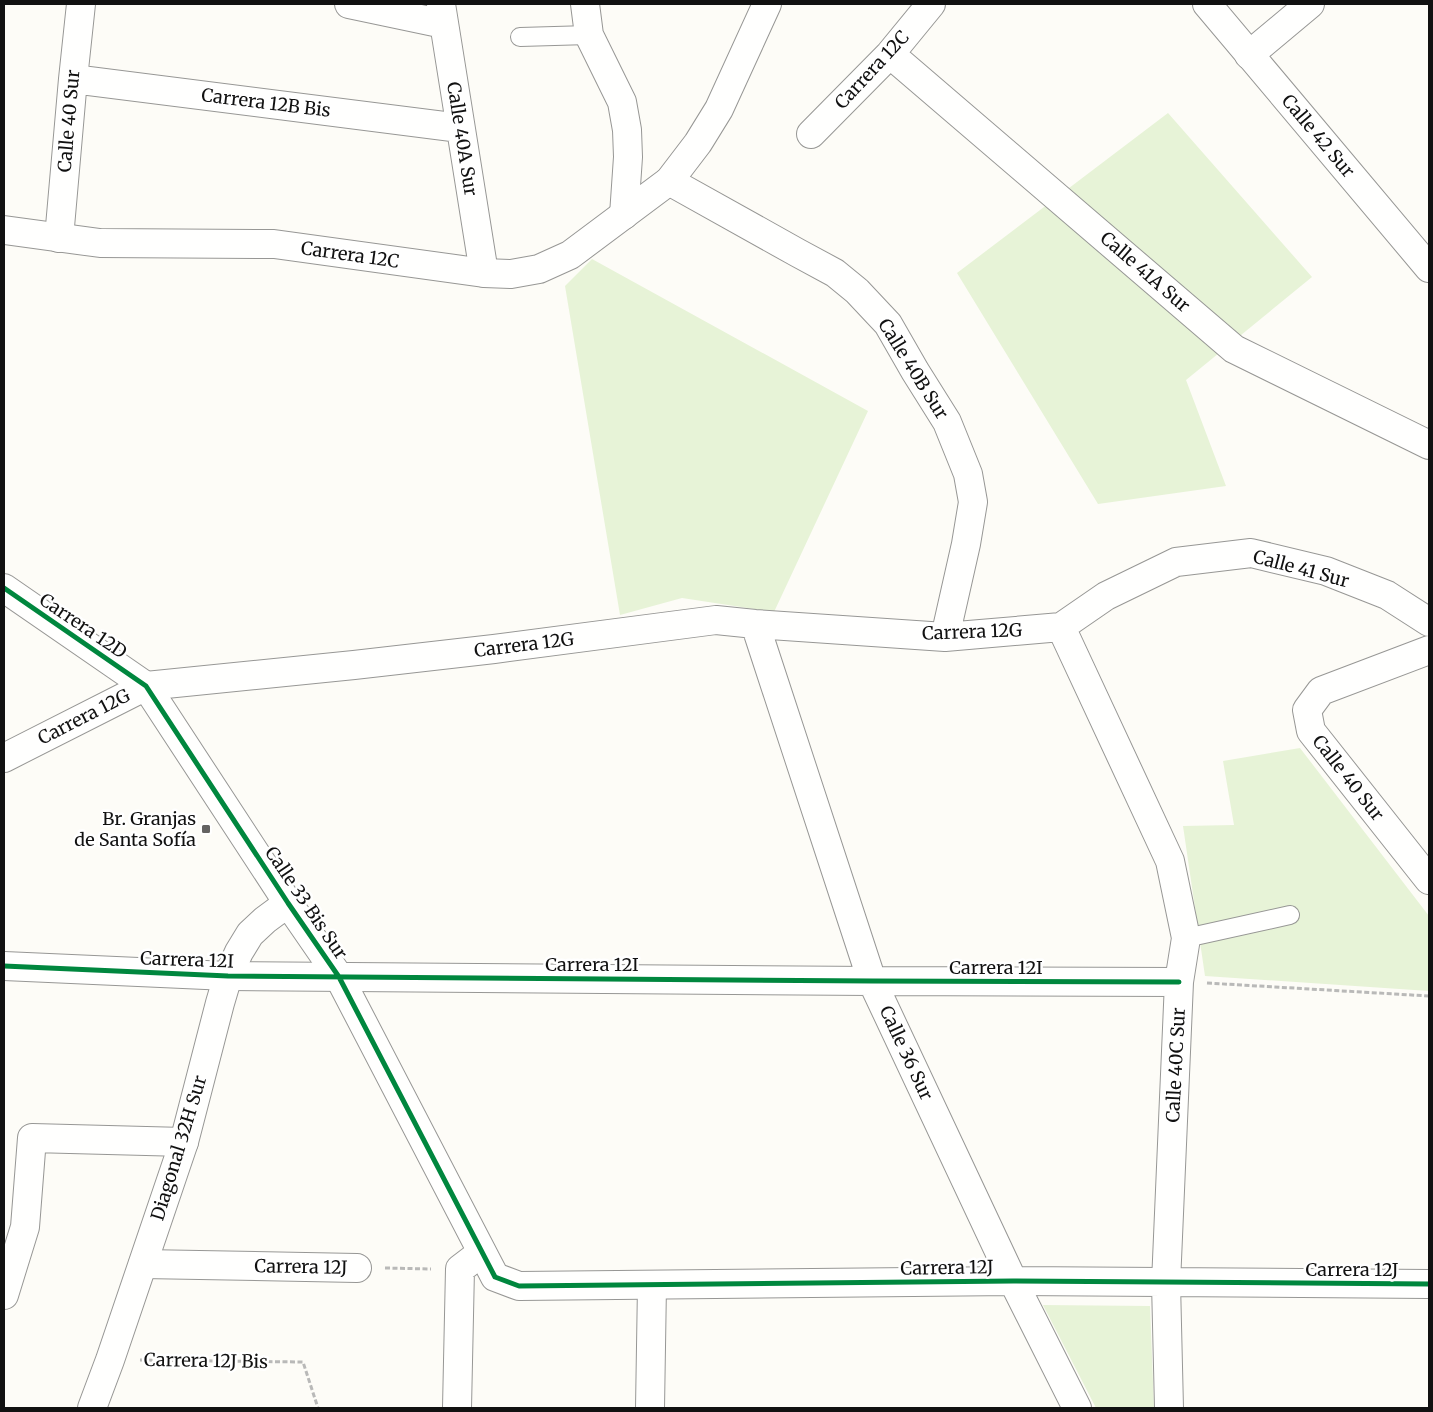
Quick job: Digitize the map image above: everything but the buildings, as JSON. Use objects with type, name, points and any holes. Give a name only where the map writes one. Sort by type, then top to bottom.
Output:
[{"type":"street","name":"Calle 40 Sur","points":[[59,238],[81,4]]},
{"type":"street","points":[[350,4],[442,14]]},
{"type":"street","points":[[585,4],[589,35],[622,102],[627,130],[628,156],[624,215]]},
{"type":"street","name":"Carrera 12C","points":[[4,230],[108,243],[274,244],[484,273],[510,274],[539,270],[570,255],[669,181],[698,143],[719,109],[767,4]]},
{"type":"street","name":"Carrera 12C","points":[[811,134],[890,54],[931,4]]},
{"type":"street","name":"Calle 42 Sur","points":[[1207,4],[1427,260]]},
{"type":"street","points":[[1249,55],[1310,4]]},
{"type":"street","name":"Calle 40A Sur","points":[[442,14],[484,273]]},
{"type":"street","name":"Calle 41A Sur","points":[[890,54],[1234,349],[1429,445]]},
{"type":"street","name":"Carrera 12B Bis","points":[[73,79],[460,128]]},
{"type":"street","name":"Calle 40B Sur","points":[[669,181],[835,273],[857,291],[888,324],[947,422],[968,474],[973,502],[966,544],[944,637]]},
{"type":"street","name":"Calle 41 Sur","points":[[1061,627],[1106,596],[1176,562],[1251,553],[1326,571],[1387,595],[1429,622]]},
{"type":"street","name":"Carrera 12D","points":[[4,588],[146,686]]},
{"type":"street","name":"Carrera 12G","points":[[4,758],[146,686],[494,650],[716,620],[944,637],[1061,627]]},
{"type":"street","name":"Calle 36 Sur","points":[[755,624],[872,981],[1013,1281],[1077,1408]]},
{"type":"street","name":"Calle 40C Sur","points":[[1061,627],[1170,861],[1186,938],[1179,982],[1166,1283],[1169,1408]]},
{"type":"street","name":"Calle 40 Sur","points":[[1429,650],[1321,691],[1307,710],[1311,731],[1429,880]]},
{"type":"street","name":"Calle 33 Bis Sur","points":[[146,686],[288,903],[339,976],[481,1253]]},
{"type":"street","name":"Diagonal 32H Sur","points":[[92,1408],[184,1142],[228,976],[250,934],[288,903]]},
{"type":"street","name":"Carrera 12I","points":[[4,966],[228,976],[1179,982]]},
{"type":"street","points":[[4,1295],[25,1226],[32,1138],[184,1142]]},
{"type":"street","points":[[457,1408],[460,1269],[481,1253]]},
{"type":"street","name":"Carrera 12J","points":[[481,1253],[495,1277],[519,1286],[1013,1281],[1429,1284]]},
{"type":"street","name":"Carrera 12J","points":[[143,1264],[357,1268]]},
{"type":"street","points":[[650,1408],[652,1285]]},
{"type":"lane","points":[[520,37],[589,35]]},
{"type":"lane","points":[[1186,938],[1290,915]]},
{"type":"path","points":[[1179,982],[1429,996]]},
{"type":"green space","points":[[1168,113],[1312,277],[1186,380],[1226,486],[1098,504],[957,273]]},
{"type":"green space","points":[[592,259],[868,411],[774,612],[682,598],[620,615],[565,286]]},
{"type":"green space","points":[[1300,748],[1429,916],[1429,991],[1205,976],[1183,826],[1234,825],[1223,761]]},
{"type":"green space","points":[[1043,1305],[1150,1306],[1154,1408],[1096,1408]]},
{"type":"cycle path","points":[[4,588],[146,686],[288,903],[339,977],[495,1277],[519,1286],[1013,1281],[1429,1284]]},
{"type":"cycle path","points":[[4,966],[228,976],[1179,982]]},
{"type":"place","name":"Br. Granjas de Santa Sofía","points":[[206,829]]}]
